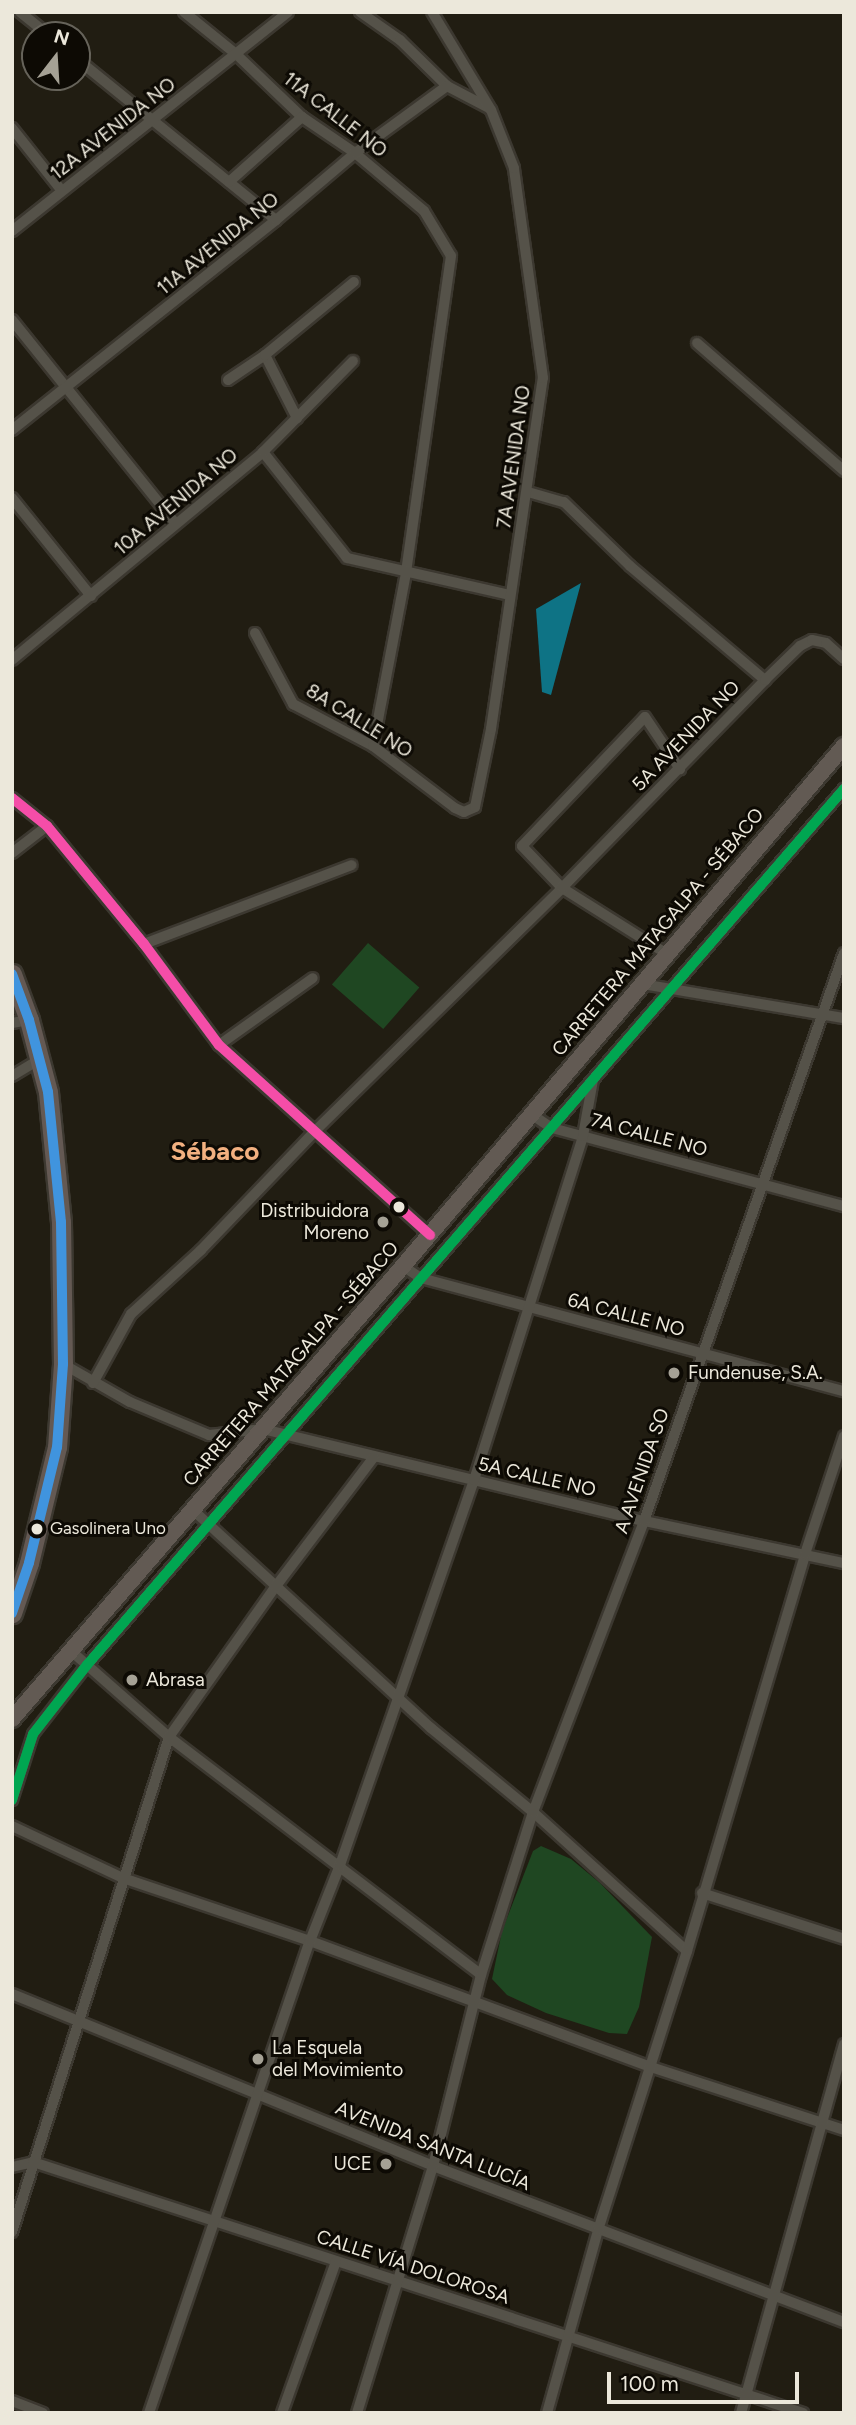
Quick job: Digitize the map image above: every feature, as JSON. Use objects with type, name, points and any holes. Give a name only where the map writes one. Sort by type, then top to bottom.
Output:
[{"type":"highway","points":[[12,974],[21,1021],[39,1060],[48,1092],[61,1222],[63,1364],[57,1447],[29,1563],[12,1613]]},
{"type":"main road","name":"CARRETERA MATAGALPA - SÉBACO","points":[[12,1719],[403,1266],[844,746]]},
{"type":"street","name":"11A CALLE NO","points":[[184,12],[236,54],[302,117],[355,153],[424,211],[451,256],[406,573]]},
{"type":"street","name":"12A AVENIDA NO","points":[[12,231],[288,12]]},
{"type":"street","points":[[360,12],[400,40],[447,86],[491,110]]},
{"type":"street","name":"7A AVENIDA NO","points":[[432,12],[491,110],[514,168],[543,378],[491,729],[477,799],[471,811]]},
{"type":"street","points":[[91,70],[276,220]]},
{"type":"street","name":"11A AVENIDA NO","points":[[12,430],[276,220],[355,153],[447,86]]},
{"type":"street","points":[[229,182],[302,117]]},
{"type":"street","points":[[12,128],[62,191]]},
{"type":"street","points":[[228,380],[265,355],[354,282]]},
{"type":"street","points":[[12,320],[175,523]]},
{"type":"street","points":[[697,343],[844,471]]},
{"type":"street","points":[[265,355],[296,418]]},
{"type":"street","name":"10A AVENIDA NO","points":[[12,660],[262,452],[353,361]]},
{"type":"street","points":[[262,452],[347,558],[510,595]]},
{"type":"street","points":[[528,492],[564,502],[631,566],[765,680]]},
{"type":"street","points":[[12,498],[91,596]]},
{"type":"street","points":[[373,746],[406,573]]},
{"type":"street","name":"8A CALLE NO","points":[[255,633],[293,704],[373,746],[455,808],[471,811]]},
{"type":"street","name":"5A AVENIDA NO","points":[[93,1383],[131,1314],[201,1250],[314,1132],[562,888],[800,646],[812,640],[826,643],[844,659]]},
{"type":"street","points":[[667,954],[562,888],[522,846],[645,717],[680,769]]},
{"type":"street","points":[[12,1800],[33,1734],[87,1665],[844,789]]},
{"type":"street","points":[[12,798],[47,826],[144,944],[219,1045],[430,1234]]},
{"type":"street","points":[[12,853],[47,826]]},
{"type":"street","points":[[144,944],[352,865]]},
{"type":"street","name":"A AVENIDA SO","points":[[357,2413],[433,2166],[477,2002],[481,1975],[533,1812],[644,1521],[844,953]]},
{"type":"street","points":[[219,1045],[313,978]]},
{"type":"street","points":[[642,984],[844,1018]]},
{"type":"street","points":[[12,1076],[39,1060]]},
{"type":"street","points":[[149,2413],[310,1941],[340,1865],[474,1480],[583,1136],[593,1080]]},
{"type":"street","name":"7A CALLE NO","points":[[531,1114],[552,1128],[844,1206]]},
{"type":"street","name":"6A CALLE NO","points":[[403,1266],[421,1278],[844,1391]]},
{"type":"street","name":"5A CALLE NO","points":[[63,1364],[93,1383],[167,1420],[209,1435],[263,1429],[644,1521],[844,1563]]},
{"type":"street","points":[[547,2413],[598,2230],[687,1951],[702,1893],[805,1554],[844,1436]]},
{"type":"street","points":[[12,2232],[169,1737],[276,1586],[374,1457]]},
{"type":"street","points":[[193,1510],[398,1698],[533,1812],[687,1951]]},
{"type":"street","points":[[70,1650],[169,1737],[481,1975]]},
{"type":"street","points":[[12,1826],[123,1878],[310,1941],[651,2067],[844,2130]]},
{"type":"street","points":[[702,1893],[844,1939]]},
{"type":"street","name":"AVENIDA SANTA LUCÍA","points":[[12,1994],[433,2166],[844,2322]]},
{"type":"street","points":[[741,2413],[844,2044]]},
{"type":"street","points":[[12,2167],[33,2162]]},
{"type":"street","name":"CALLE VÍA DOLOROSA","points":[[33,2162],[803,2413]]},
{"type":"street","points":[[282,2413],[336,2261]]},
{"type":"street","points":[[12,2401],[43,2413]]},
{"type":"green space","points":[[368,943],[419,988],[383,1029],[332,985]]},
{"type":"green space","points":[[541,1846],[571,1859],[600,1883],[652,1937],[639,2007],[627,2034],[609,2033],[546,2013],[507,1995],[492,1979],[502,1931],[533,1851]]},
{"type":"water","points":[[581,583],[551,695],[542,692],[536,609]]},
{"type":"transit line","points":[[12,1800],[33,1734],[87,1665],[844,789]]},
{"type":"transit line","points":[[12,798],[47,826],[144,944],[219,1045],[430,1235]]},
{"type":"transit line","points":[[12,974],[29,1020],[48,1092],[61,1222],[63,1364],[57,1447],[29,1563],[12,1613]]},
{"type":"place","name":"Distribuidora Moreno","points":[[383,1222]]},
{"type":"place","name":"Fundenuse, S.A.","points":[[674,1373]]},
{"type":"place","name":"Gasolinera Uno","points":[[37,1529]]},
{"type":"place","name":"Abrasa","points":[[132,1680]]},
{"type":"place","name":"La Esquela del Movimiento","points":[[258,2059]]},
{"type":"place","name":"UCE","points":[[386,2164]]},
{"type":"district","name":"Sébaco","points":[[215,1152]]}]
